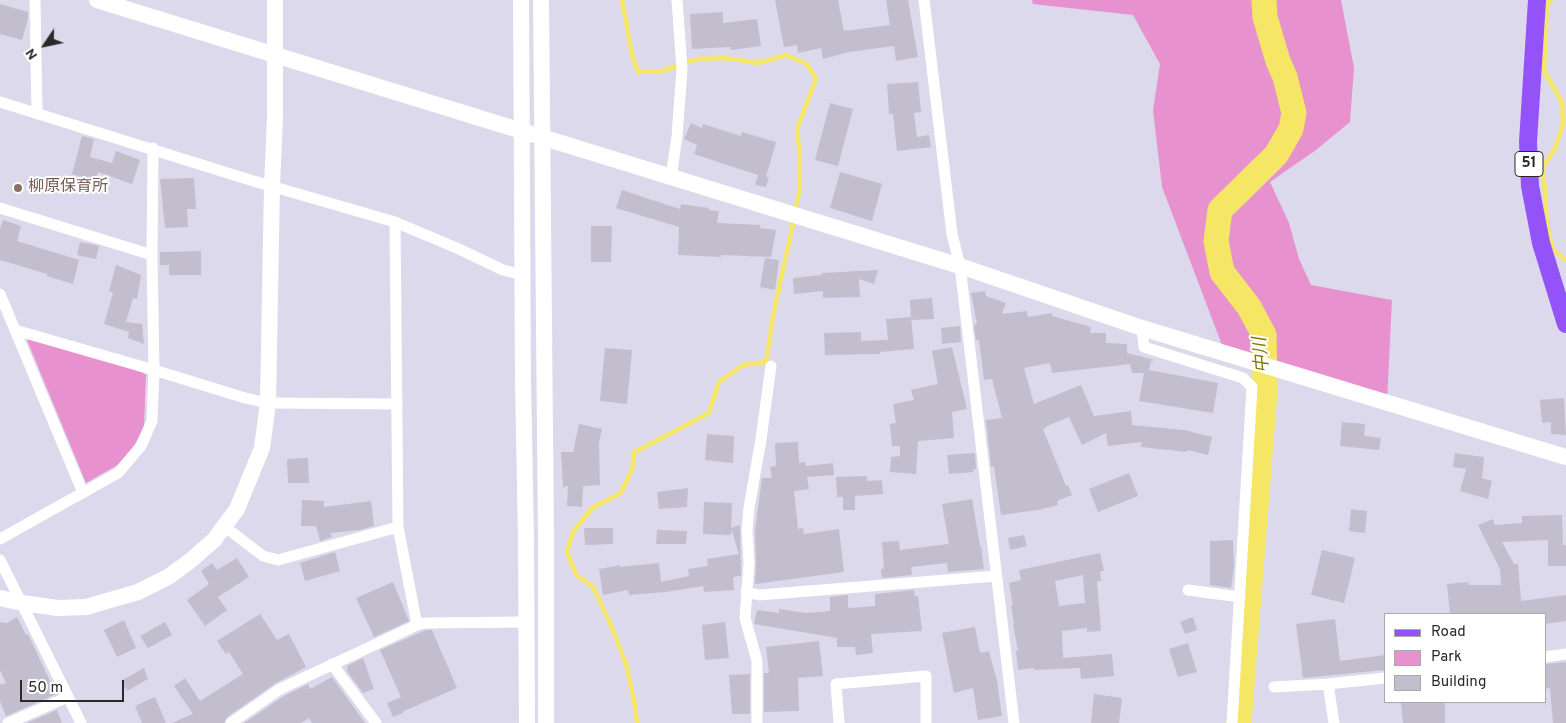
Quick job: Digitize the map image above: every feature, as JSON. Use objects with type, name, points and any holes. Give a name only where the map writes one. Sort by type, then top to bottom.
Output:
[{"type":"main road","name":"51","points":[[1538,0],[1528,142],[1530,186],[1542,243],[1566,324]]},
{"type":"street","points":[[35,0],[37,112]]},
{"type":"street","points":[[97,0],[960,266],[1142,328],[1566,457]]},
{"type":"street","points":[[0,598],[22,604],[58,608],[86,607],[138,592],[168,578],[190,561],[214,540],[237,509],[262,448],[268,403],[275,0]]},
{"type":"street","points":[[521,0],[526,723]]},
{"type":"street","points":[[541,0],[546,723]]},
{"type":"street","points":[[671,178],[677,136],[682,69],[677,0]]},
{"type":"street","points":[[924,0],[952,234],[960,266],[1014,723]]},
{"type":"street","points":[[0,102],[153,148],[250,180],[395,222],[503,270],[523,275]]},
{"type":"street","points":[[0,539],[118,473],[141,446],[152,421],[154,370],[153,148]]},
{"type":"street","points":[[0,208],[152,254]]},
{"type":"street","points":[[395,222],[398,527],[417,625]]},
{"type":"street","points":[[0,294],[84,493]]},
{"type":"street","points":[[1142,328],[1144,346],[1243,378],[1252,387],[1232,723]]},
{"type":"street","points":[[15,330],[245,398],[268,403],[397,404]]},
{"type":"street","points":[[757,723],[757,661],[745,618],[749,564],[747,531],[771,366]]},
{"type":"street","points":[[224,526],[263,556],[278,560],[398,527]]},
{"type":"street","points":[[0,560],[81,723]]},
{"type":"street","points":[[746,592],[760,595],[996,576]]},
{"type":"street","points":[[1188,590],[1240,597]]},
{"type":"street","points":[[231,723],[280,689],[417,625],[425,623],[526,622]]},
{"type":"street","points":[[1546,657],[1566,654]]},
{"type":"street","points":[[332,664],[376,723]]},
{"type":"street","points":[[839,723],[836,684],[926,676],[926,723]]},
{"type":"street","points":[[1274,687],[1384,678]]},
{"type":"street","points":[[1328,684],[1334,723]]},
{"type":"street","points":[[8,723],[68,697]]},
{"type":"green space","points":[[1032,0],[1341,0],[1354,68],[1350,122],[1316,150],[1270,182],[1289,223],[1299,259],[1311,285],[1392,300],[1387,402],[1225,353],[1162,187],[1153,110],[1160,64],[1133,15],[1033,4]]},
{"type":"green space","points":[[31,338],[142,372],[146,375],[144,427],[133,448],[121,463],[86,483],[27,340]]},
{"type":"building","points":[[775,0],[838,0],[844,31],[890,25],[886,0],[908,0],[918,57],[896,61],[894,46],[849,52],[823,59],[821,48],[798,53],[797,45],[784,47]]},
{"type":"building","points":[[0,4],[28,12],[22,40],[0,34]]},
{"type":"building","points":[[723,12],[723,23],[757,19],[761,46],[731,50],[730,47],[692,49],[690,14]]},
{"type":"building","points":[[918,82],[921,112],[914,113],[917,137],[929,135],[931,147],[897,151],[893,114],[889,114],[887,84]]},
{"type":"building","points":[[830,103],[853,109],[838,166],[815,160]]},
{"type":"building","points":[[691,123],[702,128],[703,124],[741,136],[742,132],[776,142],[766,177],[769,177],[766,187],[755,185],[758,175],[694,154],[697,145],[684,139]]},
{"type":"building","points":[[82,136],[94,139],[90,157],[112,163],[116,151],[140,160],[132,184],[98,172],[95,181],[72,174]]},
{"type":"building","points":[[840,172],[882,184],[872,221],[830,208]]},
{"type":"building","points":[[194,178],[196,209],[187,209],[188,227],[165,228],[160,179]]},
{"type":"building","points":[[622,190],[680,209],[681,204],[719,211],[717,223],[760,225],[760,228],[776,230],[771,257],[678,255],[679,227],[616,208]]},
{"type":"building","points":[[3,220],[21,226],[17,241],[79,260],[73,284],[0,260],[0,229]]},
{"type":"building","points":[[591,226],[612,226],[611,262],[591,262]]},
{"type":"building","points":[[80,242],[99,246],[96,259],[77,255]]},
{"type":"building","points":[[201,251],[201,275],[169,275],[169,265],[160,265],[160,252]]},
{"type":"building","points":[[765,258],[779,260],[775,290],[760,287]]},
{"type":"building","points":[[116,265],[141,275],[137,299],[133,298],[126,322],[142,324],[144,344],[128,338],[129,332],[104,324],[113,293],[109,291]]},
{"type":"building","points":[[878,270],[874,284],[859,279],[860,297],[823,298],[823,291],[794,294],[793,278],[822,275],[822,273]]},
{"type":"building","points":[[985,291],[986,296],[1006,303],[1002,314],[1027,311],[1028,317],[1052,313],[1052,316],[1091,327],[1090,333],[1106,333],[1106,343],[1127,344],[1127,353],[1155,360],[1151,361],[1149,370],[1218,383],[1213,413],[1139,401],[1144,373],[1132,373],[1130,364],[1052,373],[1050,363],[1024,368],[1034,404],[1081,385],[1094,416],[1131,411],[1132,425],[1184,430],[1212,437],[1208,455],[1187,450],[1187,452],[1141,447],[1142,442],[1108,446],[1106,433],[1082,445],[1069,417],[1043,429],[1066,486],[1068,485],[1072,495],[1057,501],[1058,505],[1001,515],[994,466],[991,467],[986,420],[1002,418],[992,379],[984,380],[979,340],[976,340],[974,325],[977,324],[971,293]]},
{"type":"building","points":[[932,298],[934,319],[911,320],[910,300]]},
{"type":"building","points":[[911,317],[914,349],[880,352],[880,354],[825,355],[824,333],[861,332],[861,341],[888,340],[886,319]]},
{"type":"building","points":[[960,326],[961,342],[942,344],[941,328]]},
{"type":"building","points":[[952,347],[967,409],[952,412],[954,438],[918,441],[916,474],[890,472],[891,457],[900,456],[900,446],[892,446],[890,424],[896,423],[893,404],[914,400],[911,390],[938,384],[932,351]]},
{"type":"building","points":[[605,348],[632,350],[627,404],[600,401]]},
{"type":"building","points":[[1564,398],[1566,435],[1551,434],[1551,422],[1542,423],[1540,400]]},
{"type":"building","points":[[1342,422],[1365,424],[1364,436],[1381,438],[1379,450],[1340,446]]},
{"type":"building","points":[[579,424],[602,429],[599,443],[600,485],[583,486],[582,507],[567,506],[568,486],[563,487],[561,452],[573,452]]},
{"type":"building","points":[[707,434],[734,436],[733,463],[705,460]]},
{"type":"building","points":[[798,442],[799,463],[805,462],[806,466],[833,463],[834,475],[807,477],[809,489],[794,491],[798,529],[803,528],[804,534],[839,529],[844,572],[755,584],[755,531],[762,478],[772,478],[770,467],[776,466],[775,443]]},
{"type":"building","points":[[975,453],[976,469],[973,469],[974,472],[949,474],[947,455]]},
{"type":"building","points":[[1455,453],[1484,457],[1482,478],[1492,481],[1488,499],[1460,491],[1466,469],[1453,467]]},
{"type":"building","points":[[308,458],[309,483],[288,483],[287,459]]},
{"type":"building","points":[[1129,473],[1138,496],[1098,512],[1089,489]]},
{"type":"building","points":[[867,476],[867,481],[882,480],[883,494],[855,496],[855,510],[843,510],[843,497],[837,497],[836,477]]},
{"type":"building","points":[[688,488],[687,507],[659,509],[657,492]]},
{"type":"building","points":[[972,499],[984,569],[948,572],[947,563],[911,567],[912,575],[882,578],[881,569],[884,569],[882,542],[899,541],[900,550],[949,544],[942,504]]},
{"type":"building","points":[[302,500],[324,501],[324,507],[371,501],[374,526],[360,530],[331,533],[332,537],[320,541],[316,526],[301,526]]},
{"type":"building","points":[[704,502],[732,503],[731,535],[703,534]]},
{"type":"building","points":[[1351,509],[1367,511],[1365,533],[1349,531]]},
{"type":"building","points":[[1562,515],[1563,545],[1566,545],[1566,566],[1548,566],[1548,540],[1502,542],[1514,564],[1518,564],[1521,601],[1566,595],[1566,621],[1546,624],[1546,613],[1450,613],[1447,584],[1468,582],[1469,585],[1501,585],[1500,569],[1478,525],[1493,519],[1495,525],[1522,523],[1522,516]]},
{"type":"building","points":[[740,525],[741,576],[733,577],[734,590],[704,592],[703,586],[629,595],[628,590],[603,595],[599,569],[620,565],[620,567],[659,563],[661,582],[689,576],[688,569],[708,566],[707,559],[739,554],[731,528]]},
{"type":"building","points":[[584,528],[613,528],[613,544],[585,545]]},
{"type":"building","points":[[657,530],[687,531],[686,544],[656,544]]},
{"type":"building","points":[[1024,535],[1027,546],[1010,550],[1008,538]]},
{"type":"building","points":[[1233,540],[1234,567],[1231,588],[1210,585],[1210,541]]},
{"type":"building","points":[[1322,550],[1355,558],[1344,603],[1311,595]]},
{"type":"building","points":[[335,552],[340,571],[305,581],[300,563]]},
{"type":"building","points":[[1100,553],[1104,571],[1100,571],[1101,581],[1097,581],[1101,631],[1087,632],[1087,628],[1062,631],[1063,658],[1112,654],[1114,676],[1081,679],[1080,668],[1018,670],[1016,651],[1018,650],[1013,625],[1011,605],[1013,605],[1009,583],[1021,580],[1019,570]],"holes":[[[1083,575],[1085,603],[1059,606],[1055,581]]]},
{"type":"building","points":[[237,558],[249,577],[218,597],[227,610],[205,626],[187,600],[209,584],[201,571],[212,563],[217,570]]},
{"type":"building","points":[[393,582],[409,621],[374,637],[356,598]]},
{"type":"building","points":[[914,590],[915,596],[918,596],[922,631],[871,634],[873,653],[856,655],[855,647],[837,647],[837,638],[754,624],[757,610],[779,613],[779,609],[806,613],[830,611],[830,597],[848,595],[848,608],[875,606],[875,594]]},
{"type":"building","points":[[260,614],[277,640],[289,634],[306,667],[276,683],[227,717],[224,723],[172,723],[193,714],[174,686],[185,678],[200,701],[243,674],[229,652],[226,654],[217,641]]},
{"type":"building","points":[[17,617],[26,635],[28,634],[56,694],[6,716],[0,701],[0,685],[6,683],[0,670],[0,622],[7,623]]},
{"type":"building","points":[[1193,617],[1197,630],[1185,634],[1180,622]]},
{"type":"building","points":[[1335,619],[1340,661],[1384,655],[1384,670],[1303,678],[1296,624]]},
{"type":"building","points":[[124,620],[136,648],[117,657],[104,630]]},
{"type":"building","points":[[165,622],[172,635],[148,648],[140,636]]},
{"type":"building","points":[[725,622],[729,658],[705,660],[702,625]]},
{"type":"building","points":[[975,627],[980,653],[989,651],[997,681],[1002,716],[978,720],[973,688],[954,693],[942,633]]},
{"type":"building","points":[[426,630],[432,630],[457,688],[393,717],[387,703],[401,697],[380,650]]},
{"type":"building","points":[[819,641],[823,676],[798,678],[799,711],[764,712],[764,673],[769,673],[766,647]]},
{"type":"building","points":[[1188,643],[1197,672],[1178,677],[1169,649]]},
{"type":"building","points":[[363,658],[374,689],[363,693],[346,670],[348,669],[347,666]]},
{"type":"building","points":[[1566,662],[1566,723],[1553,723],[1550,688],[1546,689],[1546,664]]},
{"type":"building","points":[[144,668],[148,679],[127,691],[121,681]]},
{"type":"building","points":[[750,674],[750,714],[732,714],[729,675]]},
{"type":"building","points":[[332,677],[365,723],[312,723],[309,718],[301,723],[244,723],[284,696],[308,684],[310,689]]},
{"type":"building","points":[[1094,694],[1122,698],[1119,723],[1091,723]]},
{"type":"building","points":[[155,697],[166,723],[142,723],[135,706]]},
{"type":"building","points":[[1401,703],[1445,703],[1445,723],[1403,723]]},
{"type":"building","points":[[57,710],[62,723],[27,723]]},
{"type":"waterway","points":[[622,0],[632,55],[638,72],[662,71],[697,59],[726,58],[758,63],[786,55],[807,64],[816,79],[797,129],[800,157],[799,193],[795,211]]},
{"type":"waterway","name":"中川","points":[[1239,723],[1265,391],[1264,335],[1249,307],[1222,272],[1216,241],[1220,210],[1276,155],[1291,129],[1294,113],[1285,77],[1278,61],[1265,17],[1264,0]]},
{"type":"waterway","points":[[1551,0],[1547,4],[1544,71],[1562,102],[1563,124],[1555,149],[1543,166],[1547,225],[1553,250],[1566,260]]},
{"type":"waterway","points":[[637,723],[626,664],[610,623],[593,587],[576,575],[567,552],[573,532],[592,508],[621,493],[633,467],[633,453],[709,413],[719,382],[743,365],[766,362],[773,316],[794,219]]},
{"type":"place","name":"柳原保育所","points":[[18,188]]}]
